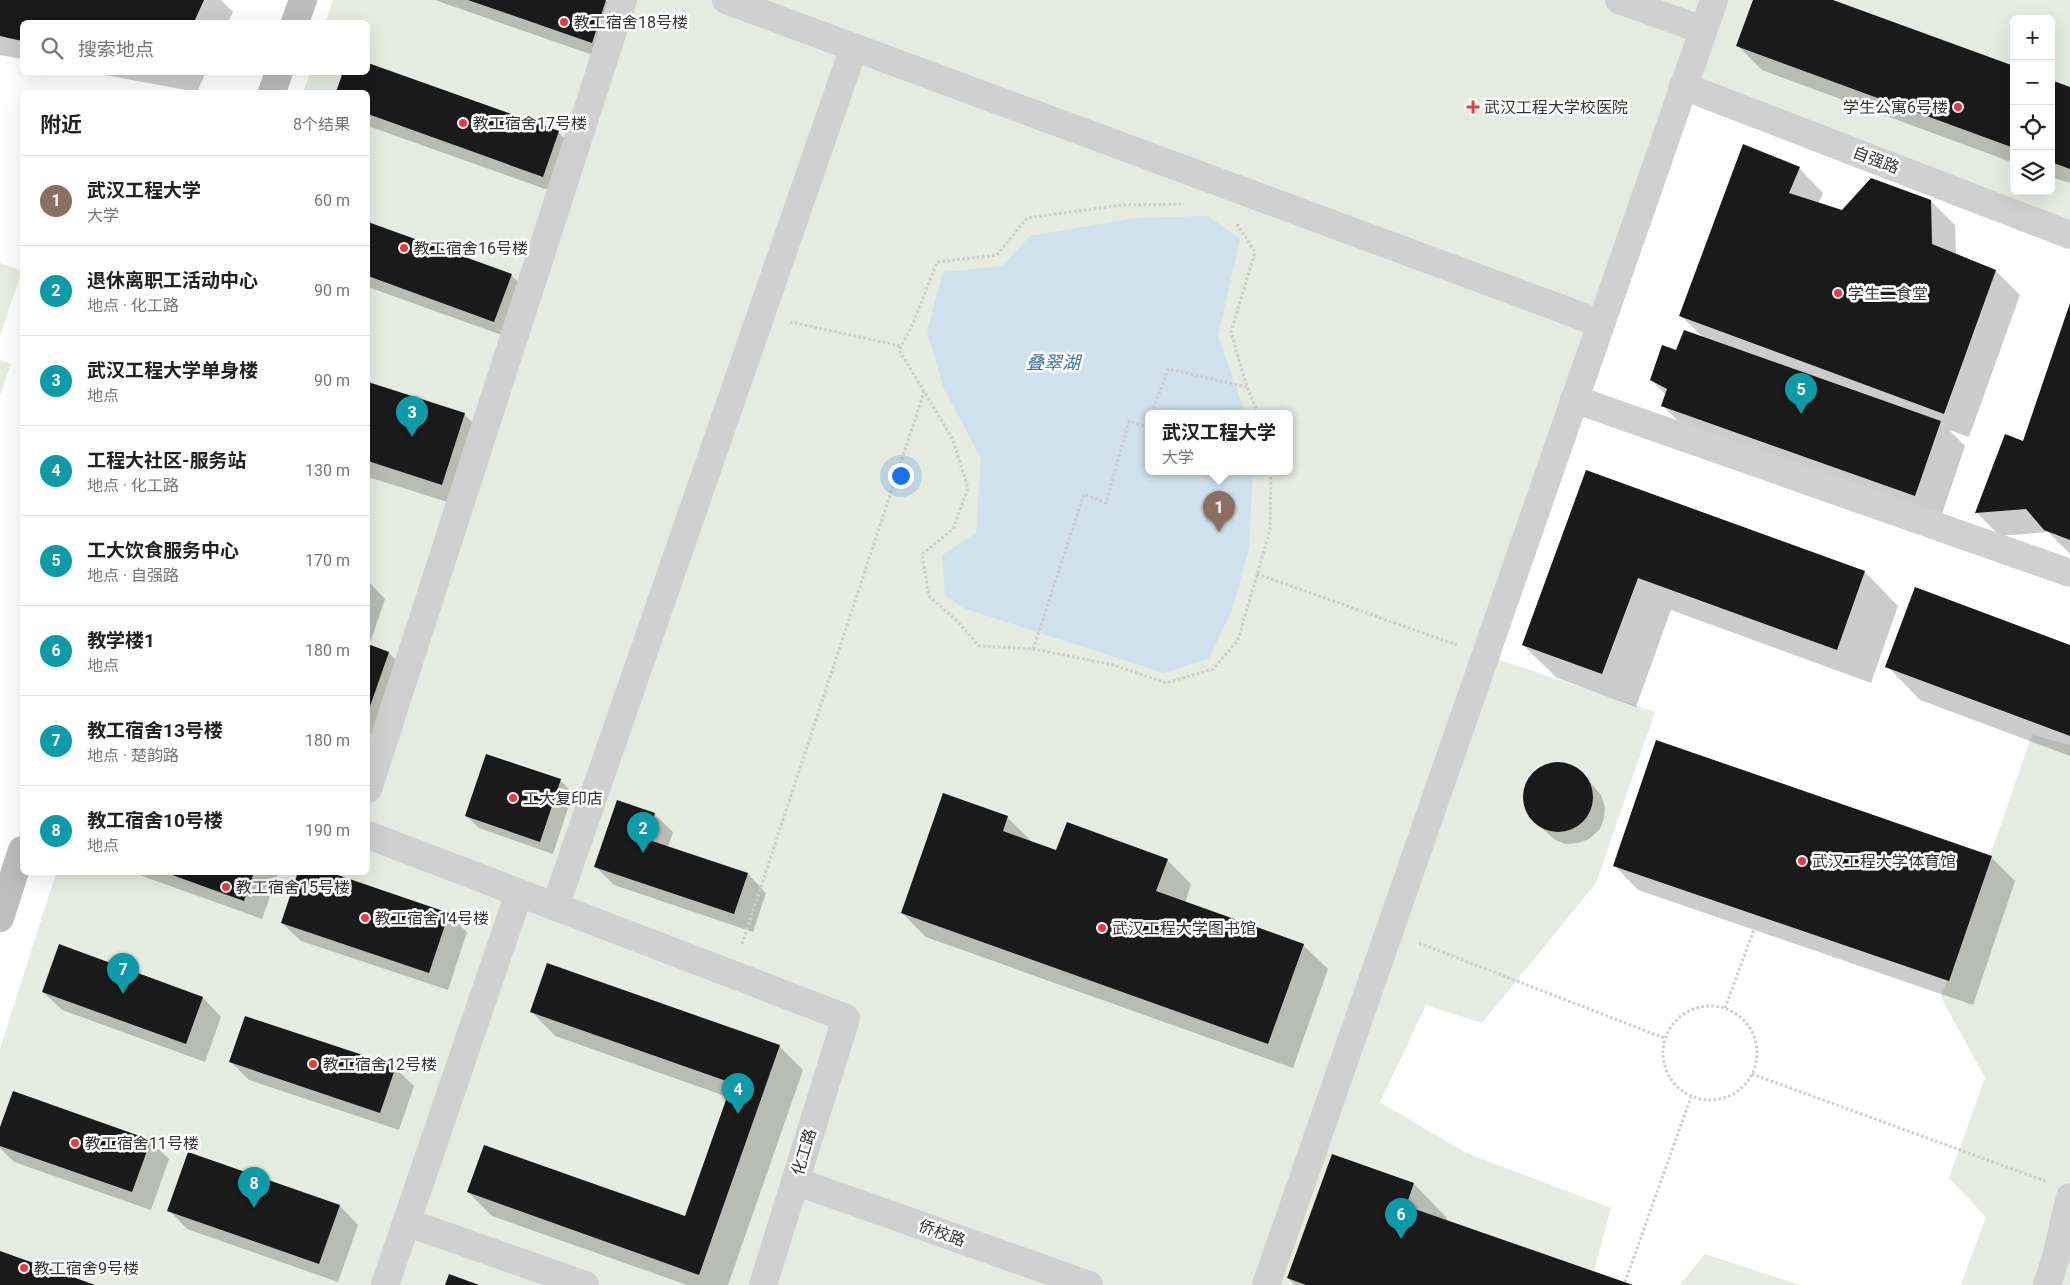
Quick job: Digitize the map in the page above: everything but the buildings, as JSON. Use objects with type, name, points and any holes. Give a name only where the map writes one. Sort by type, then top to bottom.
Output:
[{"type":"street","points":[[296,20],[303,0]]},
{"type":"street","points":[[370,782],[623,0]]},
{"type":"street","points":[[726,0],[1600,323]]},
{"type":"street","points":[[1618,0],[1703,30]]},
{"type":"street","points":[[1266,1285],[1714,0]]},
{"type":"street","points":[[555,906],[854,47]]},
{"type":"street","points":[[273,90],[278,75]]},
{"type":"street","name":"自强路","points":[[1683,86],[2070,235]]},
{"type":"street","points":[[1574,398],[2070,573]]},
{"type":"street","points":[[370,836],[732,975]]},
{"type":"street","points":[[0,918],[20,856]]},
{"type":"street","points":[[385,1285],[519,893]]},
{"type":"street","name":"化工路","points":[[732,975],[846,1018],[763,1285]]},
{"type":"street","name":"侨校路","points":[[795,1180],[1089,1285]]},
{"type":"street","points":[[2047,1285],[2056,1257],[2061,1190]]},
{"type":"street","points":[[406,1222],[585,1285]]},
{"type":"path","points":[[1188,204],[1122,205],[1027,218],[996,255],[937,262],[912,326],[900,350],[952,438],[968,488],[953,529],[922,554],[929,596],[957,621],[979,646],[1033,649],[1114,665],[1166,683],[1213,669],[1238,640],[1270,530],[1271,475]]},
{"type":"path","points":[[1235,220],[1255,252],[1231,332],[1247,387],[1257,410]]},
{"type":"path","points":[[760,316],[901,346]]},
{"type":"path","points":[[1153,410],[1168,369],[1247,387]]},
{"type":"path","points":[[732,975],[924,391]]},
{"type":"path","points":[[1033,649],[1084,494],[1106,503],[1129,421],[1145,426]]},
{"type":"path","points":[[1257,574],[1485,655]]},
{"type":"path","points":[[1725,1008],[1759,916]]},
{"type":"path","points":[[1388,932],[1664,1038]]},
{"type":"path","points":[[1708,1005],[1725,1008],[1742,1018],[1752,1031],[1757,1047],[1756,1063],[1752,1074],[1738,1091],[1723,1099],[1707,1101],[1691,1097],[1674,1084],[1665,1070],[1662,1054],[1664,1038],[1672,1023],[1692,1009],[1708,1005]]},
{"type":"path","points":[[1752,1074],[2061,1190]]},
{"type":"path","points":[[1625,1282],[1691,1097]]},
{"type":"shaded area","points":[[333,0],[2070,0],[2070,235],[1683,86],[1485,655],[1655,712],[1596,883],[1482,1023],[1426,1005],[1380,1102],[1466,1153],[1611,1208],[1594,1271],[1633,1285],[0,1285],[0,1049],[55,875],[370,875],[370,90],[304,90],[309,75],[370,75],[370,20],[327,20]]},
{"type":"shaded area","points":[[0,263],[20,270],[20,277],[0,335]]},
{"type":"shaded area","points":[[0,360],[11,364],[0,395]]},
{"type":"shaded area","points":[[2032,735],[2070,745],[2070,1285],[1961,1285],[1986,1217],[1949,1178],[1985,1078],[1941,997]]},
{"type":"shaded area","points":[[1705,1254],[1800,1285],[1680,1285]]},
{"type":"water","name":"叠翠湖","points":[[1208,216],[1240,239],[1218,336],[1244,410],[1145,410],[1145,475],[1253,475],[1249,548],[1232,610],[1209,658],[1164,673],[963,608],[945,595],[942,555],[976,533],[981,458],[944,389],[927,332],[943,272],[1002,266],[1030,236],[1136,218]]},
{"type":"place","name":"教工宿舍18号楼","points":[[564,22]]},
{"type":"place","name":"武汉工程大学校医院","points":[[1473,107]]},
{"type":"place","name":"学生公寓6号楼","points":[[1958,107]]},
{"type":"place","name":"教工宿舍17号楼","points":[[463,123]]},
{"type":"place","name":"教工宿舍16号楼","points":[[404,248]]},
{"type":"place","name":"学生二食堂","points":[[1838,293]]},
{"type":"place","name":"工大饮食服务中心","points":[[1801,414]]},
{"type":"place","name":"武汉工程大学单身楼","points":[[412,437]]},
{"type":"place","name":"武汉工程大学","points":[[1219,532]]},
{"type":"place","name":"工大复印店","points":[[513,798]]},
{"type":"place","name":"退休离职工活动中心","points":[[643,853]]},
{"type":"place","name":"武汉工程大学体育馆","points":[[1802,861]]},
{"type":"place","name":"教工宿舍15号楼","points":[[226,887]]},
{"type":"place","name":"教工宿舍14号楼","points":[[365,918]]},
{"type":"place","name":"武汉工程大学图书馆","points":[[1102,928]]},
{"type":"place","name":"教工宿舍13号楼","points":[[123,994]]},
{"type":"place","name":"教工宿舍12号楼","points":[[313,1064]]},
{"type":"place","name":"工程大社区-服务站","points":[[738,1114]]},
{"type":"place","name":"教工宿舍11号楼","points":[[75,1143]]},
{"type":"place","name":"教工宿舍10号楼","points":[[254,1208]]},
{"type":"place","name":"教学楼1","points":[[1401,1239]]},
{"type":"place","name":"教工宿舍9号楼","points":[[24,1268]]}]
